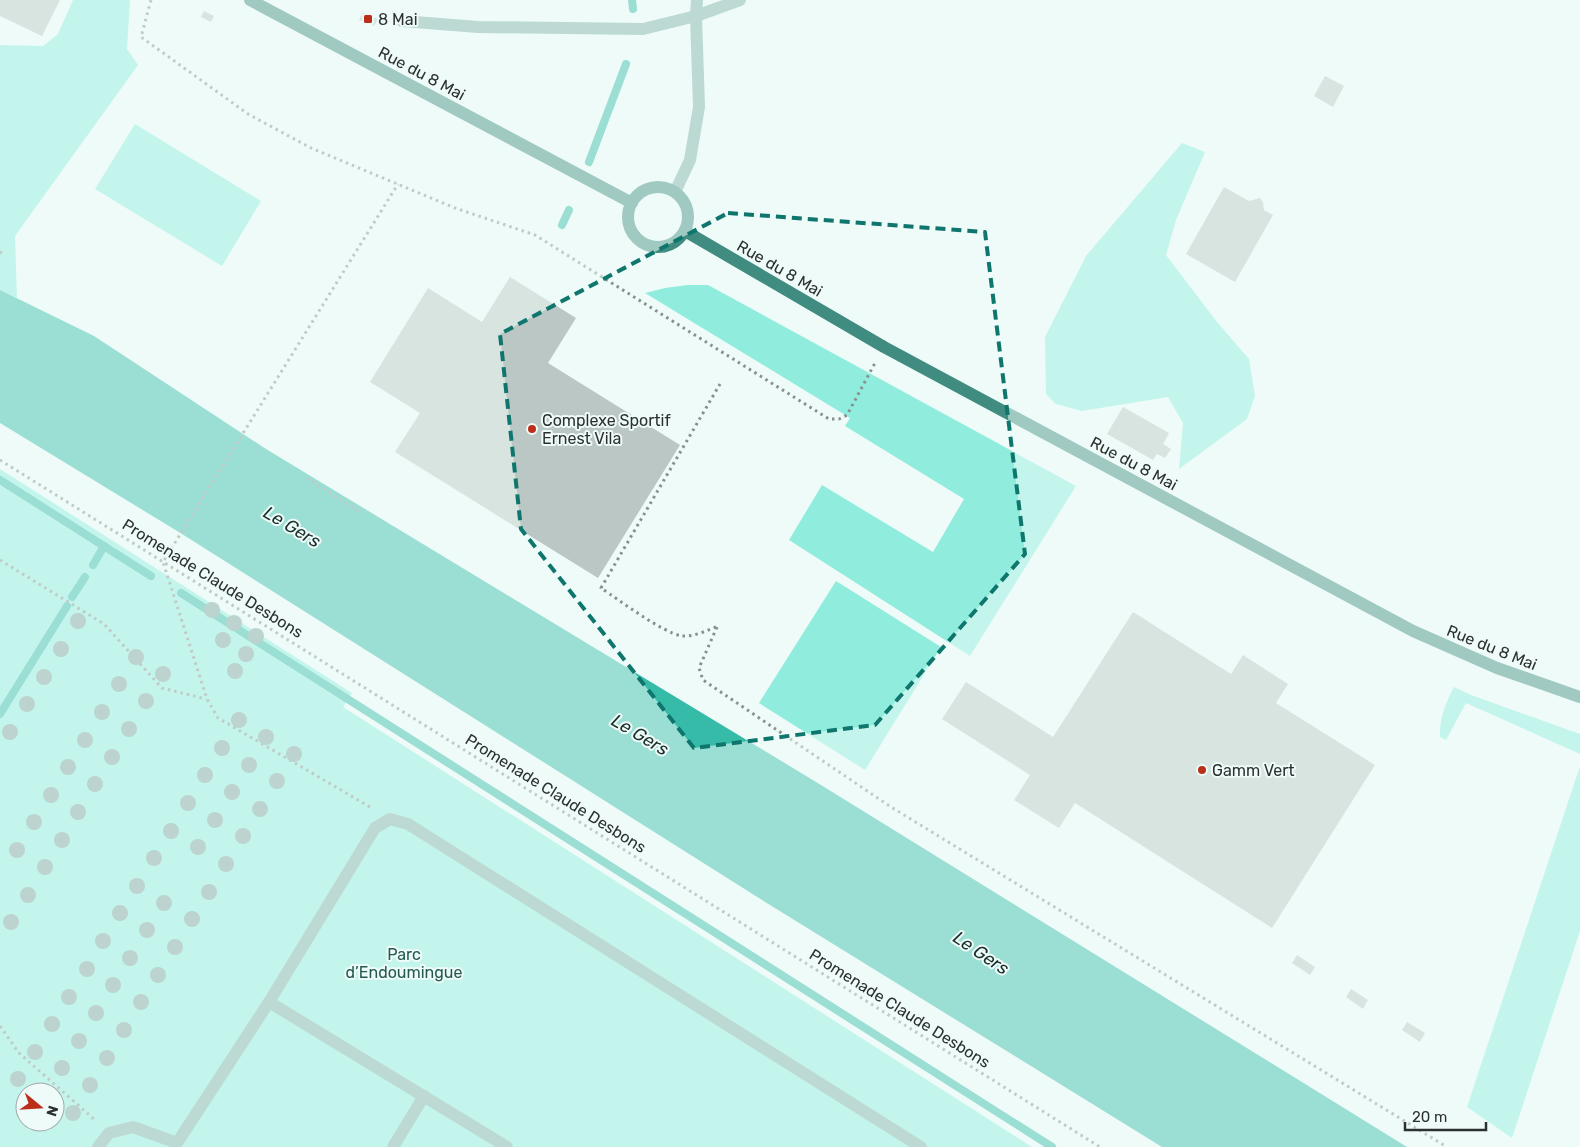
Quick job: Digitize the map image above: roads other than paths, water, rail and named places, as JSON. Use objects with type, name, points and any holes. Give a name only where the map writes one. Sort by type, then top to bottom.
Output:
[{"type":"street","name":"Rue du 8 Mai","points":[[250,0],[632,203]]},
{"type":"street","points":[[675,192],[690,160],[699,107],[697,0]]},
{"type":"street","points":[[402,21],[478,27],[643,29],[696,16],[740,0]]},
{"type":"street","points":[[651,187],[668,188],[675,192],[687,206],[688,214],[685,232],[680,239],[663,247],[653,247],[644,244],[631,230],[628,221],[632,203],[643,191],[651,187]]},
{"type":"street","name":"Rue du 8 Mai","points":[[685,232],[884,347],[1413,631],[1497,668],[1580,696]]},
{"type":"street","points":[[98,1147],[109,1133],[132,1127],[178,1146],[269,1002],[375,828],[390,819],[408,824],[921,1147]]},
{"type":"street","points":[[269,1002],[507,1147]]},
{"type":"street","points":[[393,1147],[424,1096]]},
{"type":"water","name":"Le Gers","points":[[0,290],[94,336],[266,449],[821,785],[1407,1147],[1162,1147],[770,905],[182,534],[0,423]]},
{"type":"waterway","points":[[632,0],[633,9]]},
{"type":"waterway","points":[[589,162],[626,64]]},
{"type":"waterway","points":[[562,225],[569,210]]},
{"type":"waterway","points":[[0,480],[151,576]]},
{"type":"waterway","points":[[93,565],[104,546]]},
{"type":"waterway","points":[[72,597],[85,577]]},
{"type":"waterway","points":[[181,593],[1052,1147]]},
{"type":"waterway","points":[[0,714],[67,606]]},
{"type":"place","name":"8 Mai","points":[[368,19]]},
{"type":"place","name":"Complexe Sportif Ernest Vila","points":[[532,429]]},
{"type":"place","name":"Gamm Vert","points":[[1202,770]]},
{"type":"park label","name":"Parc d’Endoumingue","points":[[404,963]]}]
